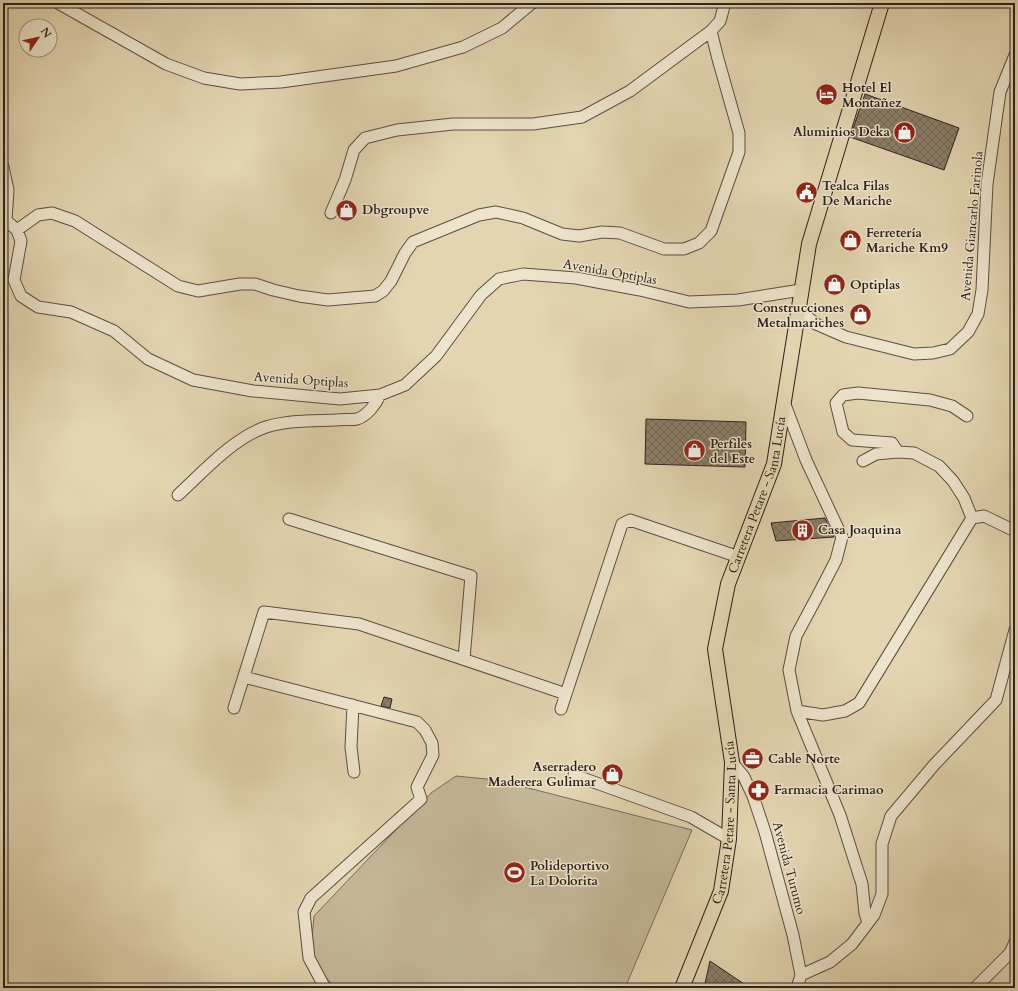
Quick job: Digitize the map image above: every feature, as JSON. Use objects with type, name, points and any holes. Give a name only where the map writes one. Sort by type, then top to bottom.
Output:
[{"type":"main road","name":"Carretera Petare - Santa Lucía","points":[[682,988],[721,891],[729,839],[732,762],[715,649],[728,584],[774,464],[808,244],[882,3]]},
{"type":"street","points":[[58,3],[166,64],[204,78],[240,84],[281,82],[396,66],[463,47],[502,28],[532,3]]},
{"type":"street","points":[[331,213],[345,180],[354,150],[365,138],[397,130],[453,124],[533,124],[582,117],[630,91],[712,31],[720,21],[725,3]]},
{"type":"street","points":[[3,167],[8,190],[4,219],[17,230],[38,214],[52,213],[75,221],[178,286],[198,291],[240,284],[255,284],[286,293],[328,300],[375,296],[383,291],[391,281],[405,253],[413,242],[479,215],[496,212],[523,218],[562,234],[579,236],[602,232],[620,233],[664,249],[684,249],[699,243],[711,231],[739,152],[739,133],[718,59],[712,31]]},
{"type":"street","name":"Avenida Giancarlo Farinola","points":[[798,310],[816,324],[846,337],[914,354],[933,353],[950,349],[968,332],[978,314],[982,290],[987,184],[1000,92],[1015,55]]},
{"type":"street","name":"Avenida Optiplas","points":[[17,230],[21,241],[14,280],[21,296],[38,307],[71,312],[114,331],[148,359],[193,380],[253,391],[340,399],[380,396],[405,385],[436,356],[481,295],[499,280],[523,274],[576,278],[640,290],[689,302],[738,300],[801,290]]},
{"type":"street","points":[[898,452],[892,443],[852,440],[843,432],[836,403],[843,395],[858,393],[930,400],[952,406],[968,416]]},
{"type":"street","points":[[178,495],[233,444],[250,434],[266,427],[291,422],[358,419],[368,412],[380,396]]},
{"type":"street","points":[[784,402],[806,460],[842,537],[836,560],[820,593],[796,636],[789,670],[797,711],[840,815],[862,884],[865,913],[868,923]]},
{"type":"street","points":[[863,461],[876,454],[898,452],[914,453],[940,466],[953,481],[964,498],[972,518]]},
{"type":"street","points":[[797,711],[822,715],[845,711],[859,703],[972,518],[984,516],[1015,531]]},
{"type":"street","points":[[289,519],[471,576],[464,659]]},
{"type":"street","points":[[561,709],[622,524],[630,520],[739,557]]},
{"type":"street","points":[[234,708],[264,612],[359,624],[566,694]]},
{"type":"street","points":[[801,975],[830,962],[852,944],[874,915],[882,894],[882,844],[891,816],[934,765],[996,700],[1015,630]]},
{"type":"street","points":[[244,677],[417,722],[425,730],[432,743],[433,755],[417,787],[421,800],[311,898],[304,912],[309,958],[325,988]]},
{"type":"street","points":[[352,705],[351,747],[354,772]]},
{"type":"street","name":"Avenida Turumo","points":[[732,762],[744,777],[753,796],[765,832],[775,875],[793,935],[801,975],[797,988]]},
{"type":"street","points":[[574,775],[691,817],[729,839]]},
{"type":"street","points":[[975,988],[1010,953],[1015,942]]},
{"type":"shaded area","name":"Polideportivo La Dolorita","points":[[456,776],[497,780],[692,830],[625,988],[336,988],[310,961],[314,916],[431,793]]},
{"type":"building","name":"Aluminios Deka","points":[[865,94],[959,128],[944,170],[850,137]]},
{"type":"building","name":"Perfiles del Este","points":[[646,419],[746,422],[745,467],[645,464]]},
{"type":"building","name":"Casa Joaquina","points":[[825,518],[834,537],[776,541],[771,523]]},
{"type":"building","points":[[384,697],[392,699],[390,708],[381,706]]},
{"type":"building","points":[[710,961],[750,988],[704,988]]},
{"type":"place","name":"Hotel El Montañez","points":[[827,95]]},
{"type":"place","name":"Aluminios Deka","points":[[905,132]]},
{"type":"place","name":"Tealca Filas De Mariche","points":[[806,193]]},
{"type":"place","name":"Dbgroupve","points":[[347,210]]},
{"type":"place","name":"Ferretería Mariche Km9","points":[[850,240]]},
{"type":"place","name":"Optiplas","points":[[835,285]]},
{"type":"place","name":"Construcciones Metalmariches","points":[[860,315]]},
{"type":"place","name":"Perfiles del Este","points":[[695,451]]},
{"type":"place","name":"Casa Joaquina","points":[[803,530]]},
{"type":"place","name":"Cable Norte","points":[[753,759]]},
{"type":"place","name":"Aserradero Maderera Gulimar","points":[[612,774]]},
{"type":"place","name":"Farmacia Carimao","points":[[759,790]]},
{"type":"place","name":"Polideportivo La Dolorita","points":[[515,873]]}]
